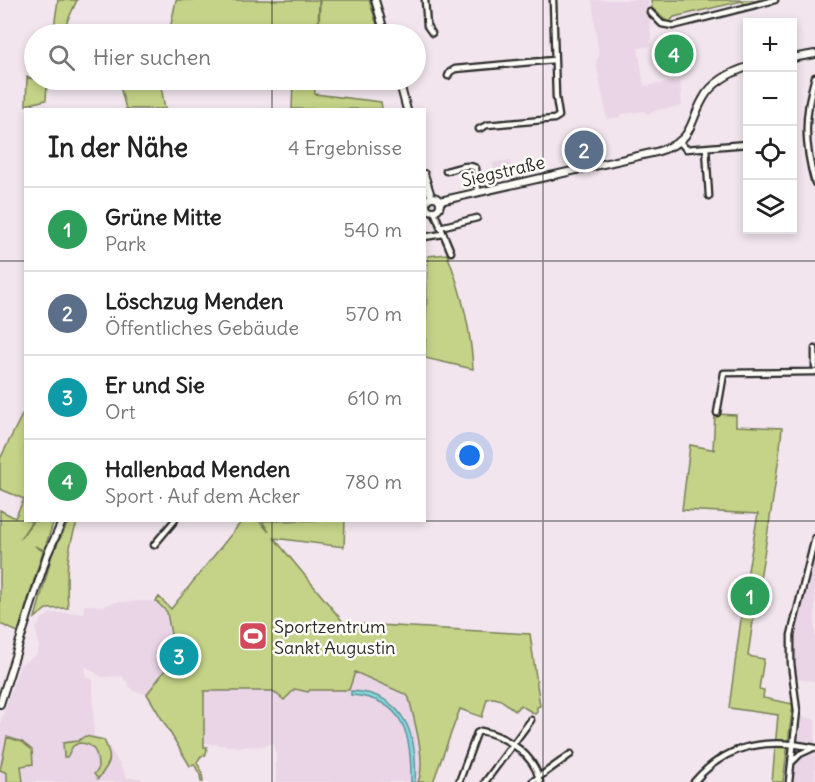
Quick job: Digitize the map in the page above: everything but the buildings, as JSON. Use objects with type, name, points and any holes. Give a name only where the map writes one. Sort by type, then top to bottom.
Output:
[{"type":"main road","points":[[375,0],[382,24]]},
{"type":"main road","points":[[797,57],[815,54]]},
{"type":"main road","points":[[680,141],[691,127],[706,93],[728,76],[743,69]]},
{"type":"main road","points":[[402,90],[406,108]]},
{"type":"main road","name":"Siegstraße","points":[[440,201],[657,152],[680,141]]},
{"type":"main road","points":[[426,180],[431,196]]},
{"type":"main road","points":[[426,207],[434,211],[439,207],[440,201],[437,197],[431,196]]},
{"type":"main road","points":[[426,202],[431,196]]},
{"type":"main road","points":[[0,704],[46,555],[62,522]]},
{"type":"street","points":[[425,0],[427,26],[432,33]]},
{"type":"street","points":[[479,129],[487,125],[555,119],[560,116],[556,97],[553,0]]},
{"type":"street","points":[[650,12],[662,24],[673,26],[775,0]]},
{"type":"street","points":[[448,76],[450,72],[458,69],[554,60]]},
{"type":"street","points":[[815,77],[809,98],[806,141],[815,183]]},
{"type":"street","points":[[680,141],[686,149],[743,144]]},
{"type":"street","points":[[706,148],[709,196]]},
{"type":"street","points":[[446,171],[454,167],[473,166],[476,168],[478,192]]},
{"type":"street","points":[[434,211],[451,252]]},
{"type":"street","points":[[440,227],[477,218]]},
{"type":"street","points":[[426,237],[443,234]]},
{"type":"street","points":[[815,349],[815,367]]},
{"type":"street","points":[[717,413],[724,373],[815,372]]},
{"type":"street","points":[[154,545],[173,522]]},
{"type":"street","points":[[789,782],[797,711],[790,660],[791,641],[815,538]]},
{"type":"street","points":[[485,782],[531,720]]},
{"type":"street","points":[[459,782],[477,733],[484,731],[513,744],[536,769],[539,780]]},
{"type":"street","points":[[693,782],[723,756],[738,749],[767,743],[794,744],[814,748]]},
{"type":"street","points":[[792,762],[800,754],[814,748]]},
{"type":"street","points":[[532,782],[539,780],[571,754]]},
{"type":"shaded area","points":[[592,0],[648,0],[652,46],[638,48],[644,86],[680,81],[682,106],[657,110],[648,114],[643,111],[622,114],[620,117],[607,119],[596,59],[599,58]]},
{"type":"shaded area","points":[[510,160],[513,181],[496,184],[493,163]]},
{"type":"shaded area","points":[[815,553],[815,681],[796,679],[794,648],[797,622]]},
{"type":"shaded area","points":[[156,601],[167,612],[173,659],[147,694],[133,691],[122,676],[102,677],[85,666],[86,677],[93,680],[94,736],[105,739],[127,778],[141,778],[142,782],[0,782],[0,724],[20,665],[36,655],[39,648],[36,628],[42,619],[51,613],[84,613],[84,605],[104,606],[114,602]]},
{"type":"shaded area","points":[[355,673],[407,695],[409,698],[418,742],[421,775],[418,782],[276,782],[276,755],[273,743],[240,747],[204,743],[203,691],[350,690]]},
{"type":"shaded area","points":[[802,717],[815,719],[815,782],[792,782]]},
{"type":"green space","points":[[58,0],[77,0],[66,24],[54,24]]},
{"type":"green space","points":[[176,0],[319,0],[318,24],[171,24]]},
{"type":"green space","points":[[320,0],[369,0],[377,24],[319,24]]},
{"type":"green space","points":[[651,0],[760,1],[745,5],[742,1],[674,17],[669,23],[652,8]]},
{"type":"green space","points":[[27,90],[47,90],[46,100],[26,105]]},
{"type":"green space","points":[[121,90],[162,90],[165,108],[126,108]]},
{"type":"green space","points":[[293,90],[315,90],[315,94],[381,102],[382,108],[292,108]]},
{"type":"green space","points":[[447,254],[464,310],[473,369],[426,358],[428,256]]},
{"type":"green space","points":[[24,411],[24,499],[0,489],[0,459]]},
{"type":"green space","points":[[715,414],[736,415],[736,426],[782,428],[748,656],[764,659],[759,689],[764,690],[763,698],[793,704],[783,782],[772,782],[778,715],[729,708],[746,582],[758,514],[682,510],[690,445],[716,450],[713,449]]},
{"type":"green space","points":[[24,499],[24,522],[31,522],[20,539],[32,522],[53,524],[44,550],[35,546],[43,551],[18,632],[0,624],[0,510],[15,518]]},
{"type":"green space","points":[[68,522],[78,522],[71,542],[68,564],[68,608],[46,609],[35,618],[52,555]]},
{"type":"green space","points":[[241,522],[260,522],[269,532],[263,522],[345,522],[344,547],[274,538],[344,623],[530,634],[540,706],[537,707],[537,712],[535,714],[520,705],[515,711],[495,698],[487,699],[482,717],[460,709],[433,782],[418,782],[420,752],[409,698],[407,695],[355,672],[349,690],[310,690],[308,692],[295,689],[284,700],[273,691],[204,691],[204,747],[207,747],[206,755],[201,756],[197,762],[202,773],[203,782],[201,782],[194,764],[190,766],[147,694],[175,657],[167,612],[156,601],[159,597],[171,609]]},
{"type":"green space","points":[[85,736],[104,740],[109,752],[108,764],[98,779],[94,774],[98,770],[95,751],[89,745],[79,743],[73,746],[67,757],[64,757],[63,743],[78,741]]},
{"type":"green space","points":[[7,737],[22,742],[32,750],[33,764],[21,766],[23,782],[7,782],[7,773],[0,770]]},
{"type":"water","points":[[351,691],[369,694],[384,700],[396,709],[404,720],[414,749],[415,782],[411,782],[407,735],[402,723],[384,704],[369,698],[351,695]]},
{"type":"place","name":"Hallenbad Menden","points":[[674,54]]},
{"type":"place","name":"Löschzug Menden","points":[[584,150]]},
{"type":"place","name":"Grüne Mitte","points":[[750,596]]},
{"type":"place","name":"Sportzentrum Sankt Augustin","points":[[253,636]]},
{"type":"place","name":"Er und Sie","points":[[179,656]]}]
